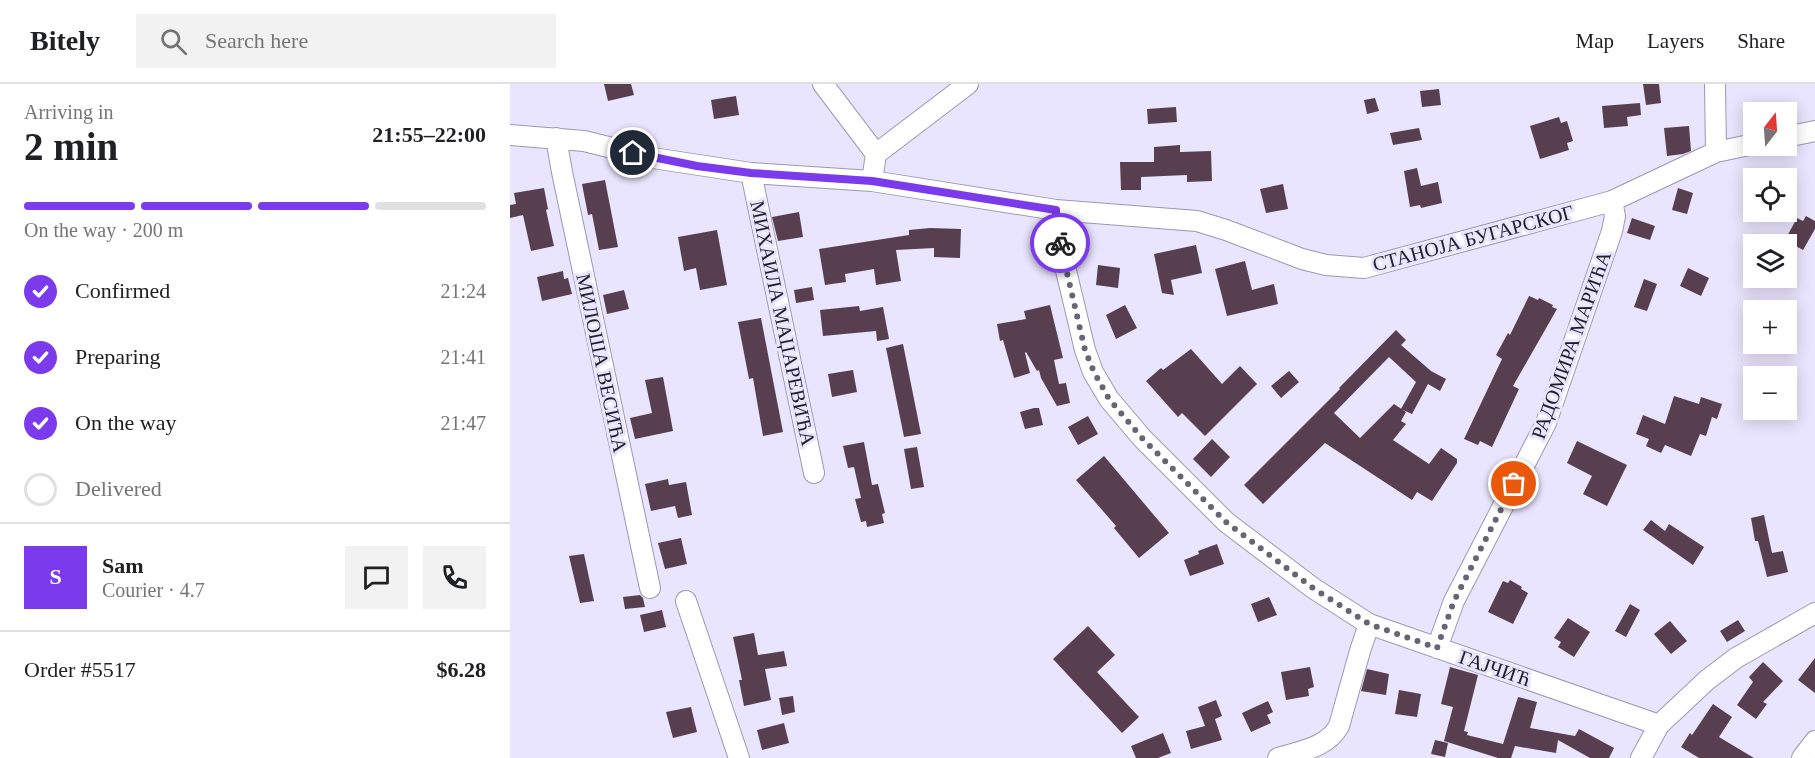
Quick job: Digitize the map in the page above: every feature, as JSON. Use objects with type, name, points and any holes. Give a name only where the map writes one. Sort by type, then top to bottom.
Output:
[{"type":"street","points":[[823,84],[876,154]]},
{"type":"street","points":[[872,181],[876,154],[968,84]]},
{"type":"street","points":[[1715,84],[1716,152]]},
{"type":"street","points":[[1797,135],[1815,131]]},
{"type":"street","name":"СТАНОЈА БУГАРСКОГ","points":[[510,135],[584,141],[664,160],[751,173],[872,181],[1056,210],[1197,221],[1302,259],[1326,265],[1364,268],[1612,201],[1716,152],[1743,146]]},
{"type":"street","name":"МИЛОША ВЕСИЋА","points":[[556,138],[651,588]]},
{"type":"street","name":"МИХАИЛА МАЏАРЕВИЋА","points":[[751,173],[814,473]]},
{"type":"street","name":"РАДОМИРА МАРИЋА","points":[[1437,648],[1454,601],[1546,423],[1612,231],[1615,216],[1612,201]]},
{"type":"street","name":"ГАЈЧИЋ","points":[[1056,210],[1057,233],[1085,350],[1094,372],[1109,399],[1142,438],[1226,522],[1313,588],[1369,624],[1659,725]]},
{"type":"street","points":[[686,601],[739,758]]},
{"type":"street","points":[[1641,758],[1659,725],[1707,680],[1736,658],[1815,613]]},
{"type":"street","points":[[1278,758],[1323,744],[1335,733],[1369,624]]},
{"type":"street","points":[[1802,758],[1815,741]]},
{"type":"building","points":[[604,84],[631,84],[634,95],[608,101]]},
{"type":"building","points":[[1643,84],[1659,84],[1661,103],[1646,105]]},
{"type":"building","points":[[1439,89],[1441,105],[1422,107],[1420,91]]},
{"type":"building","points":[[736,96],[739,115],[714,119],[711,100]]},
{"type":"building","points":[[1375,98],[1379,111],[1367,114],[1364,100]]},
{"type":"building","points":[[1640,103],[1641,115],[1627,117],[1628,126],[1604,128],[1602,106]]},
{"type":"building","points":[[1176,107],[1177,122],[1148,124],[1147,109]]},
{"type":"building","points":[[1559,117],[1561,123],[1567,121],[1573,141],[1567,143],[1569,150],[1540,159],[1530,126]]},
{"type":"building","points":[[1689,126],[1691,151],[1667,156],[1664,128]]},
{"type":"building","points":[[1419,128],[1422,140],[1393,145],[1390,133]]},
{"type":"building","points":[[1180,145],[1180,152],[1211,151],[1212,181],[1187,182],[1187,175],[1141,177],[1141,190],[1121,190],[1120,162],[1154,162],[1154,147]]},
{"type":"building","points":[[1417,168],[1421,186],[1438,182],[1442,203],[1421,208],[1420,205],[1410,207],[1404,171]]},
{"type":"building","points":[[605,180],[618,247],[599,250],[592,214],[588,215],[582,184]]},
{"type":"building","points":[[1283,184],[1288,209],[1266,213],[1260,189]]},
{"type":"building","points":[[544,188],[554,246],[531,251],[523,215],[510,218],[510,205],[516,204],[514,193]]},
{"type":"building","points":[[1678,188],[1693,193],[1687,214],[1672,210]]},
{"type":"building","points":[[799,212],[803,237],[778,241],[772,217]]},
{"type":"building","points":[[1806,216],[1815,221],[1815,229],[1803,250],[1797,247],[1797,234],[1788,234],[1797,222],[1797,218],[1803,221]]},
{"type":"building","points":[[1632,218],[1655,226],[1650,240],[1627,233]]},
{"type":"building","points":[[961,229],[960,258],[934,257],[934,248],[896,250],[901,281],[876,285],[874,269],[845,274],[846,282],[825,285],[819,249],[909,235],[909,230]]},
{"type":"building","points":[[717,230],[727,285],[700,290],[696,268],[684,271],[678,237]]},
{"type":"building","points":[[1196,245],[1202,273],[1171,280],[1174,295],[1162,293],[1154,254]]},
{"type":"building","points":[[1245,261],[1252,290],[1274,284],[1278,304],[1227,316],[1215,269]]},
{"type":"building","points":[[1098,265],[1120,268],[1118,288],[1096,285]]},
{"type":"building","points":[[1688,268],[1709,278],[1701,296],[1680,286]]},
{"type":"building","points":[[563,271],[564,279],[568,278],[572,294],[542,301],[537,277]]},
{"type":"building","points":[[1644,279],[1657,284],[1647,311],[1634,307]]},
{"type":"building","points":[[812,287],[814,300],[796,303],[794,290]]},
{"type":"building","points":[[624,290],[629,309],[607,314],[603,295]]},
{"type":"building","points":[[1529,296],[1538,300],[1539,298],[1557,309],[1513,386],[1519,389],[1492,447],[1480,441],[1478,445],[1464,439],[1502,359],[1496,355],[1508,333],[1510,335]]},
{"type":"building","points":[[1050,305],[1063,358],[1054,360],[1059,384],[1066,383],[1070,403],[1057,406],[1039,370],[1037,371],[1026,352],[1030,373],[1014,378],[1003,340],[1000,341],[997,324],[1026,319],[1024,311]]},
{"type":"building","points":[[1125,305],[1137,328],[1116,339],[1106,315]]},
{"type":"building","points":[[859,306],[860,311],[883,307],[889,339],[877,341],[876,331],[823,336],[820,310]]},
{"type":"building","points":[[761,318],[783,432],[763,436],[753,378],[749,379],[738,322]]},
{"type":"building","points":[[1396,330],[1406,340],[1401,345],[1431,371],[1446,379],[1440,391],[1428,384],[1412,414],[1403,410],[1406,412],[1401,421],[1406,424],[1393,440],[1429,464],[1441,448],[1457,459],[1457,463],[1432,501],[1417,492],[1412,500],[1325,443],[1263,504],[1244,485]],"holes":[[[1389,357],[1416,382],[1401,409],[1394,404],[1360,438],[1334,413]]]},
{"type":"building","points":[[903,344],[921,434],[904,437],[886,348]]},
{"type":"building","points":[[1191,349],[1222,384],[1240,366],[1257,384],[1205,436],[1182,413],[1178,417],[1146,381],[1161,368],[1163,370]]},
{"type":"building","points":[[853,370],[857,392],[832,397],[828,374]]},
{"type":"building","points":[[1289,371],[1299,382],[1281,398],[1271,386]]},
{"type":"building","points":[[663,377],[673,431],[635,439],[630,418],[652,413],[645,380]]},
{"type":"building","points":[[1674,396],[1699,404],[1701,397],[1722,404],[1717,419],[1712,417],[1706,436],[1700,434],[1691,456],[1665,445],[1661,453],[1646,446],[1649,439],[1636,434],[1643,415],[1665,424]]},
{"type":"building","points":[[1039,408],[1043,425],[1025,429],[1020,412]]},
{"type":"building","points":[[1088,416],[1098,434],[1078,445],[1068,427]]},
{"type":"building","points":[[1212,439],[1230,457],[1211,477],[1193,459]]},
{"type":"building","points":[[1577,441],[1627,465],[1607,506],[1583,494],[1592,476],[1567,463]]},
{"type":"building","points":[[864,442],[872,485],[878,484],[885,513],[882,514],[884,523],[867,527],[866,521],[861,522],[855,499],[861,498],[854,467],[848,468],[843,446]]},
{"type":"building","points":[[917,447],[924,487],[911,489],[904,449]]},
{"type":"building","points":[[1104,456],[1169,533],[1139,558],[1114,528],[1116,526],[1076,480]]},
{"type":"building","points":[[668,479],[669,485],[686,482],[692,515],[678,518],[675,506],[651,511],[645,484]]},
{"type":"building","points":[[1764,515],[1772,553],[1783,551],[1788,572],[1767,577],[1758,541],[1755,541],[1751,518]]},
{"type":"building","points":[[1651,520],[1665,531],[1669,524],[1704,547],[1693,565],[1643,530]]},
{"type":"building","points":[[681,538],[687,564],[665,569],[658,543]]},
{"type":"building","points":[[1217,544],[1224,564],[1190,576],[1184,560],[1199,554],[1198,551]]},
{"type":"building","points":[[584,554],[594,601],[580,603],[569,556]]},
{"type":"building","points":[[1510,580],[1528,593],[1513,624],[1488,612],[1503,581],[1508,583]]},
{"type":"building","points":[[640,595],[645,607],[625,609],[623,597]]},
{"type":"building","points":[[1269,597],[1277,615],[1258,622],[1251,604]]},
{"type":"building","points":[[1630,604],[1640,610],[1626,637],[1615,631]]},
{"type":"building","points":[[662,610],[666,627],[644,632],[640,615]]},
{"type":"building","points":[[1568,618],[1590,632],[1574,657],[1558,647],[1561,642],[1554,638]]},
{"type":"building","points":[[1738,620],[1745,631],[1727,642],[1720,631]]},
{"type":"building","points":[[1670,621],[1687,641],[1671,654],[1654,634]]},
{"type":"building","points":[[1088,626],[1115,655],[1097,672],[1139,717],[1122,733],[1053,659]]},
{"type":"building","points":[[754,633],[758,655],[784,651],[787,666],[765,669],[771,700],[744,706],[739,680],[742,680],[733,637]]},
{"type":"building","points":[[1815,658],[1815,693],[1798,680]]},
{"type":"building","points":[[1763,662],[1783,681],[1763,702],[1767,704],[1756,719],[1737,705],[1753,682],[1749,677]]},
{"type":"building","points":[[1310,667],[1314,687],[1308,689],[1309,696],[1286,700],[1281,672]]},
{"type":"building","points":[[1450,667],[1478,675],[1464,731],[1468,732],[1467,735],[1503,744],[1518,697],[1537,702],[1530,728],[1575,736],[1579,729],[1614,748],[1609,758],[1590,758],[1558,740],[1556,753],[1515,746],[1511,758],[1498,758],[1444,741],[1453,707],[1441,704]]},
{"type":"building","points":[[1367,669],[1389,674],[1386,695],[1361,691]]},
{"type":"building","points":[[1399,690],[1421,694],[1417,717],[1395,714]]},
{"type":"building","points":[[793,696],[795,712],[782,715],[779,698]]},
{"type":"building","points":[[1216,700],[1222,716],[1215,719],[1222,740],[1191,749],[1186,731],[1205,726],[1198,707]]},
{"type":"building","points":[[1268,701],[1273,712],[1267,715],[1271,723],[1251,732],[1242,713]]},
{"type":"building","points":[[1713,704],[1732,717],[1719,737],[1754,758],[1699,758],[1681,747]]},
{"type":"building","points":[[691,707],[697,732],[673,738],[666,712]]},
{"type":"building","points":[[784,723],[789,743],[762,750],[757,730]]},
{"type":"building","points":[[1163,733],[1171,753],[1158,758],[1136,758],[1131,746]]},
{"type":"building","points":[[1435,740],[1448,743],[1445,757],[1431,754]]},
{"type":"way so far","points":[[1060,243],[1085,350],[1109,399],[1142,438],[1226,522],[1313,588],[1369,624],[1437,648],[1454,601],[1514,484]]},
{"type":"route","points":[[633,153],[697,166],[751,173],[872,181],[1056,210],[1060,243]]}]
